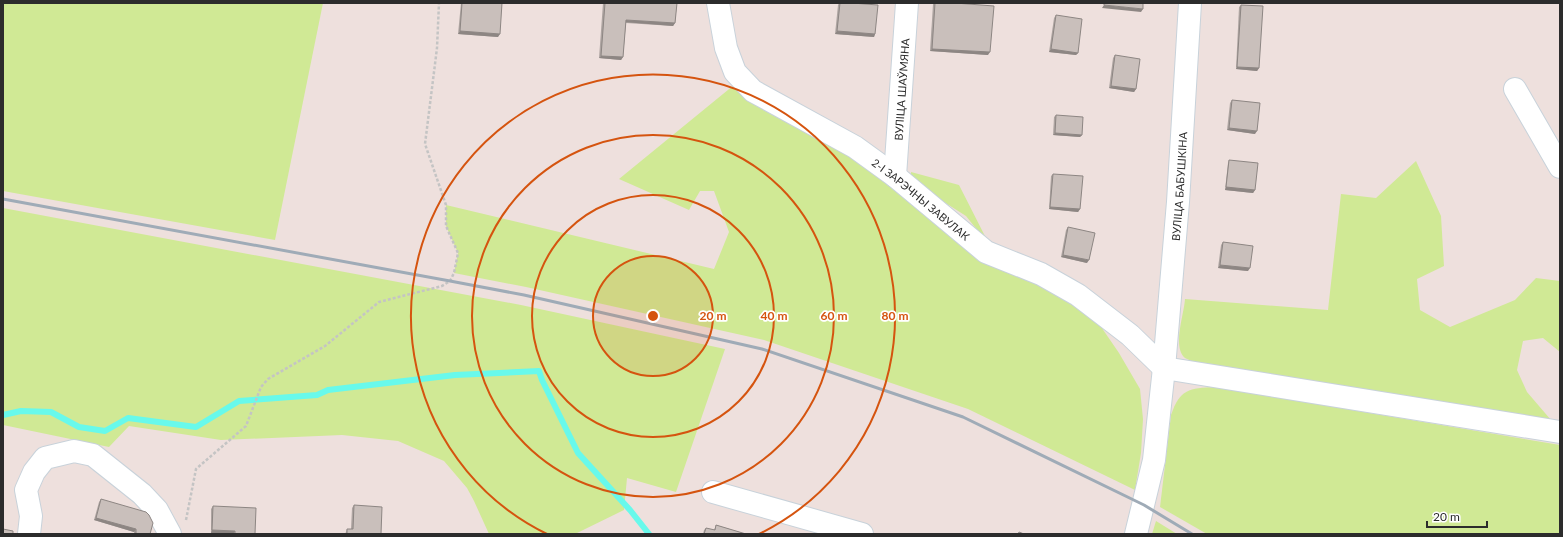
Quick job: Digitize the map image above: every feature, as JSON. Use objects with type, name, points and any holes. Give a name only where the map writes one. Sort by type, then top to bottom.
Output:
[{"type":"street","name":"2-І ЗАРЭЧНЫ ЗАВУЛАК","points":[[718,3],[726,48],[735,72],[753,91],[855,146],[895,176],[986,252],[1041,274],[1078,295],[1130,335],[1164,368]]},
{"type":"street","name":"ВУЛІЦА ШАЎМЯНА","points":[[895,176],[907,3]]},
{"type":"street","name":"ВУЛІЦА БАБУШКІНА","points":[[1136,534],[1154,460],[1164,368],[1178,202],[1190,3]]},
{"type":"street","points":[[1515,89],[1560,167]]},
{"type":"street","points":[[1164,368],[1560,432]]},
{"type":"street","points":[[28,534],[31,516],[26,490],[34,472],[45,458],[74,451],[93,455],[142,494],[157,510],[178,528]]},
{"type":"street","points":[[713,492],[862,534]]},
{"type":"path","points":[[178,528],[196,469],[246,426],[261,387],[268,379],[325,346],[379,302],[442,286],[450,281],[454,273],[458,253],[446,226],[446,205],[425,144],[438,48],[439,3]]},
{"type":"green space","points":[[3,3],[323,3],[275,240],[3,191]]},
{"type":"green space","points":[[734,85],[852,152],[1095,318],[1119,353],[1140,389],[1143,419],[1141,453],[1135,490],[968,409],[764,340],[526,287],[454,273],[458,253],[446,226],[446,205],[714,269],[729,232],[714,191],[700,191],[689,210],[619,179]]},
{"type":"green space","points":[[1416,161],[1441,216],[1444,266],[1417,279],[1420,310],[1450,327],[1515,300],[1536,278],[1560,281],[1560,352],[1543,338],[1523,341],[1517,370],[1527,392],[1551,420],[1203,365],[1185,358],[1181,353],[1179,339],[1185,299],[1328,310],[1341,194],[1376,198]]},
{"type":"green space","points":[[911,172],[959,185],[990,246],[966,216],[911,181]]},
{"type":"green space","points":[[3,208],[521,305],[725,349],[676,492],[627,478],[624,510],[575,534],[489,534],[467,488],[444,461],[398,441],[342,435],[221,440],[129,426],[109,447],[3,425]]},
{"type":"green space","points":[[1215,387],[1560,445],[1560,534],[1207,534],[1160,507],[1171,415],[1174,406],[1182,395],[1192,389]]},
{"type":"green space","points":[[1156,521],[1177,534],[1152,534]]},
{"type":"building","points":[[462,3],[502,3],[500,34],[460,31]]},
{"type":"building","points":[[605,3],[677,3],[675,23],[626,20],[623,57],[601,56]]},
{"type":"building","points":[[840,3],[878,5],[875,34],[837,31]]},
{"type":"building","points":[[935,3],[994,6],[990,52],[932,49]]},
{"type":"building","points":[[1104,3],[1143,3],[1143,9],[1104,5]]},
{"type":"building","points":[[1241,5],[1263,6],[1259,68],[1237,67]]},
{"type":"building","points":[[1056,15],[1082,19],[1078,53],[1051,49]]},
{"type":"building","points":[[1115,55],[1140,59],[1136,89],[1111,86]]},
{"type":"building","points":[[1232,100],[1260,103],[1257,131],[1229,128]]},
{"type":"building","points":[[1056,115],[1083,117],[1082,135],[1055,133]]},
{"type":"building","points":[[1229,160],[1258,163],[1255,190],[1226,187]]},
{"type":"building","points":[[1053,174],[1083,176],[1080,209],[1050,207]]},
{"type":"building","points":[[1068,227],[1095,233],[1089,260],[1063,255]]},
{"type":"building","points":[[1223,242],[1253,246],[1250,268],[1220,265]]},
{"type":"building","points":[[101,499],[146,512],[153,523],[150,534],[136,534],[136,529],[96,518]]},
{"type":"building","points":[[354,505],[382,507],[381,534],[347,534],[347,529],[353,529]]},
{"type":"building","points":[[213,506],[256,508],[255,534],[235,534],[235,531],[212,530]]},
{"type":"building","points":[[716,525],[746,534],[704,534],[706,528],[715,530]]},
{"type":"building","points":[[3,529],[13,531],[13,534],[3,534]]},
{"type":"waterway","points":[[3,415],[21,411],[51,412],[79,427],[105,431],[128,418],[196,427],[239,401],[317,395],[328,390],[455,375],[539,371],[578,453],[630,510],[649,534]]},
{"type":"railway","points":[[3,199],[524,295],[762,349],[963,417],[1144,505],[1192,534]]}]
